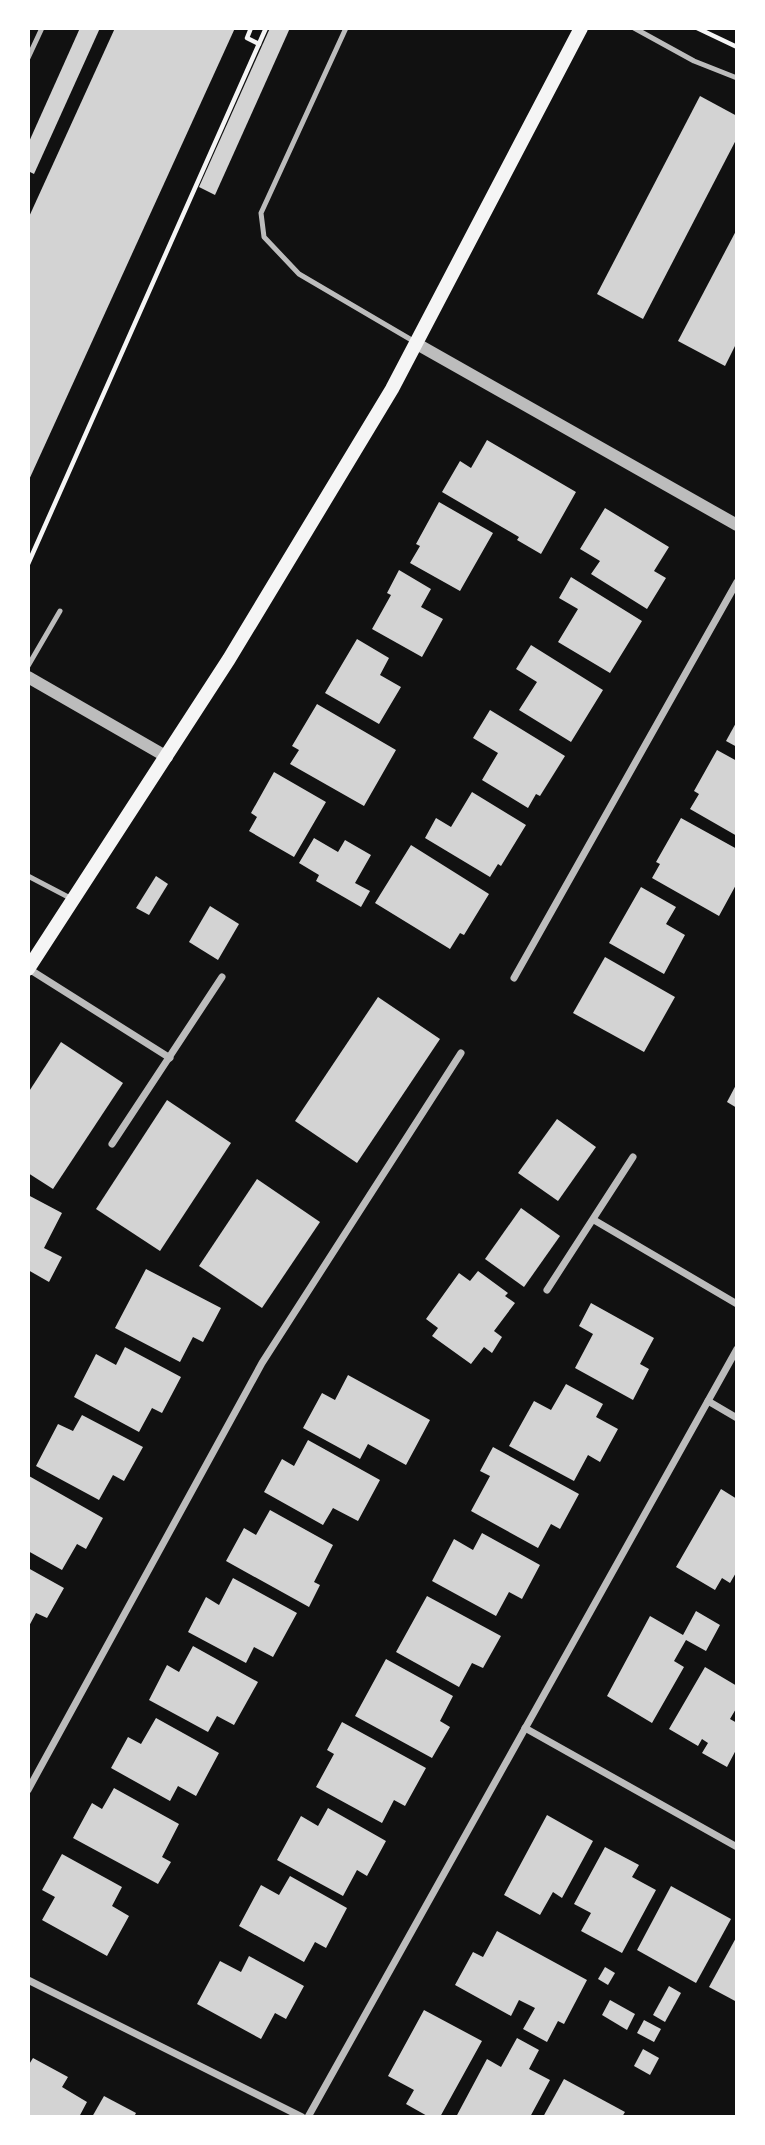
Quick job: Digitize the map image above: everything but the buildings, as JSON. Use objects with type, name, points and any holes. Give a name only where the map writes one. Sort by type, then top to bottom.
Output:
[{"type":"main road","points":[[28,969],[167,757],[326,500],[417,344],[446,282],[581,28]]},
{"type":"street","points":[[417,344],[737,525]]},
{"type":"street","points":[[514,978],[737,582]]},
{"type":"street","points":[[28,677],[167,757]]},
{"type":"street","points":[[28,969],[170,1058]]},
{"type":"street","points":[[112,1144],[222,977]]},
{"type":"street","points":[[28,1790],[262,1363],[461,1053]]},
{"type":"street","points":[[547,1290],[633,1157]]},
{"type":"street","points":[[594,1220],[737,1304]]},
{"type":"street","points":[[308,2117],[737,1349]]},
{"type":"street","points":[[708,1401],[737,1418]]},
{"type":"street","points":[[525,1728],[737,1847]]},
{"type":"street","points":[[28,1980],[302,2117]]},
{"type":"lane","points":[[28,58],[42,28]]},
{"type":"lane","points":[[346,28],[261,213],[264,237],[299,274],[417,344]]},
{"type":"lane","points":[[634,28],[694,61],[737,78]]},
{"type":"lane","points":[[28,666],[60,611]]},
{"type":"lane","points":[[28,876],[74,900]]},
{"type":"path","points":[[251,28],[247,38],[259,44]]},
{"type":"path","points":[[28,564],[266,28]]},
{"type":"path","points":[[696,28],[737,47]]}]
